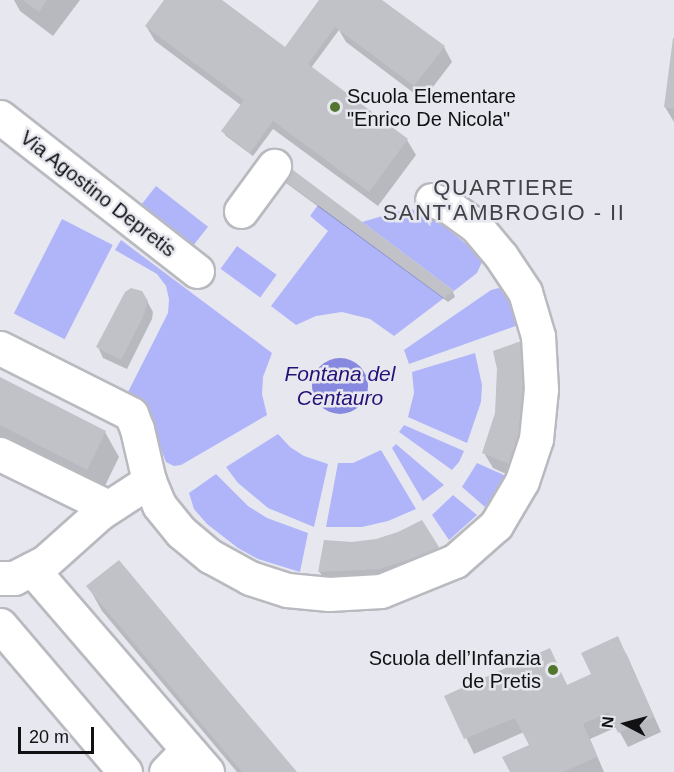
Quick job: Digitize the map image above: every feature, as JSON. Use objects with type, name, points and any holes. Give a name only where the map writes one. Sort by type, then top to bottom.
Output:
[{"type":"street","name":"Via Agostino Depretis","points":[[0,117],[197,271]]},
{"type":"street","points":[[241,211],[274,166]]},
{"type":"street","points":[[0,348],[131,414],[137,429],[149,481],[159,505],[181,532],[210,556],[250,578],[287,590],[329,594],[381,591],[455,561],[496,525],[522,481],[536,439],[541,389],[538,336],[525,292],[501,256],[477,227],[448,206],[432,200]]},
{"type":"street","points":[[0,454],[108,507]]},
{"type":"street","points":[[0,578],[14,578],[44,563],[108,507],[149,481]]},
{"type":"street","points":[[32,569],[187,765]]},
{"type":"street","points":[[0,626],[125,772]]},
{"type":"shaded area","points":[[156,186],[208,227],[194,245],[142,204]]},
{"type":"shaded area","points":[[318,205],[444,298],[394,336],[370,319],[342,312],[316,316],[296,325],[271,306],[328,231],[310,216]]},
{"type":"shaded area","points":[[410,208],[444,226],[481,256],[482,262],[477,273],[454,291],[362,222]]},
{"type":"shaded area","points":[[62,219],[113,245],[65,339],[14,313]]},
{"type":"shaded area","points":[[121,240],[272,353],[263,377],[262,394],[267,415],[181,465],[174,466],[166,462],[153,429],[127,394],[168,313],[169,299],[166,286],[157,274],[115,250]]},
{"type":"shaded area","points":[[237,246],[277,275],[260,297],[221,269]]},
{"type":"shaded area","points":[[499,288],[506,291],[521,324],[409,364],[404,350],[491,290]]},
{"type":"shaded area","points":[[475,353],[482,385],[481,402],[467,443],[408,417],[414,393],[412,372]]},
{"type":"shaded area","points":[[404,425],[464,451],[459,462],[452,470],[399,432]]},
{"type":"shaded area","points":[[278,434],[290,447],[304,456],[328,464],[314,527],[268,508],[238,483],[226,467]]},
{"type":"shaded area","points":[[396,444],[444,485],[423,501],[392,448]]},
{"type":"shaded area","points":[[381,450],[416,509],[388,521],[362,527],[326,527],[338,463],[353,463]]},
{"type":"shaded area","points":[[477,463],[506,476],[485,507],[462,487]]},
{"type":"shaded area","points":[[216,474],[248,506],[267,518],[308,533],[300,572],[258,559],[238,548],[207,524],[194,509],[189,493]]},
{"type":"shaded area","points":[[453,495],[477,515],[449,540],[432,515]]},
{"type":"water","name":"Fontana del Centauro","points":[[334,358],[346,358],[360,366],[368,380],[366,397],[360,406],[346,414],[334,414],[317,402],[312,392],[312,380],[324,363]]},
{"type":"building","points":[[23,0],[47,0],[39,12]]},
{"type":"building","points":[[164,0],[222,0],[285,47],[319,0],[382,0],[445,46],[414,86],[335,27],[308,64],[408,139],[369,192],[273,121],[250,153],[221,131],[244,100],[145,26]]},
{"type":"building","points":[[674,38],[674,109],[664,107]]},
{"type":"building","points":[[289,167],[454,291],[444,298],[281,178]]},
{"type":"building","points":[[131,288],[142,291],[148,301],[143,317],[121,360],[96,347],[125,292]]},
{"type":"building","points":[[521,341],[525,359],[525,420],[511,465],[482,453],[495,413],[497,369],[493,351]]},
{"type":"building","points":[[0,377],[106,431],[87,470],[0,425]]},
{"type":"building","points":[[422,520],[439,547],[380,569],[318,572],[324,540],[352,542],[376,539],[398,532]]},
{"type":"building","points":[[119,560],[297,772],[242,772],[86,586]]},
{"type":"building","points":[[618,636],[654,717],[618,733],[609,712],[583,724],[597,757],[563,772],[510,772],[502,757],[529,745],[515,718],[464,739],[444,696],[550,648],[567,685],[591,674],[581,653]]},
{"type":"place","name":"Scuola Elementare \"Enrico De Nicola\"","points":[[335,107]]},
{"type":"place","name":"Scuola dell’Infanzia de Pretis","points":[[553,670]]},
{"type":"district","name":"QUARTIERE SANT'AMBROGIO - II","points":[[504,200]]}]
